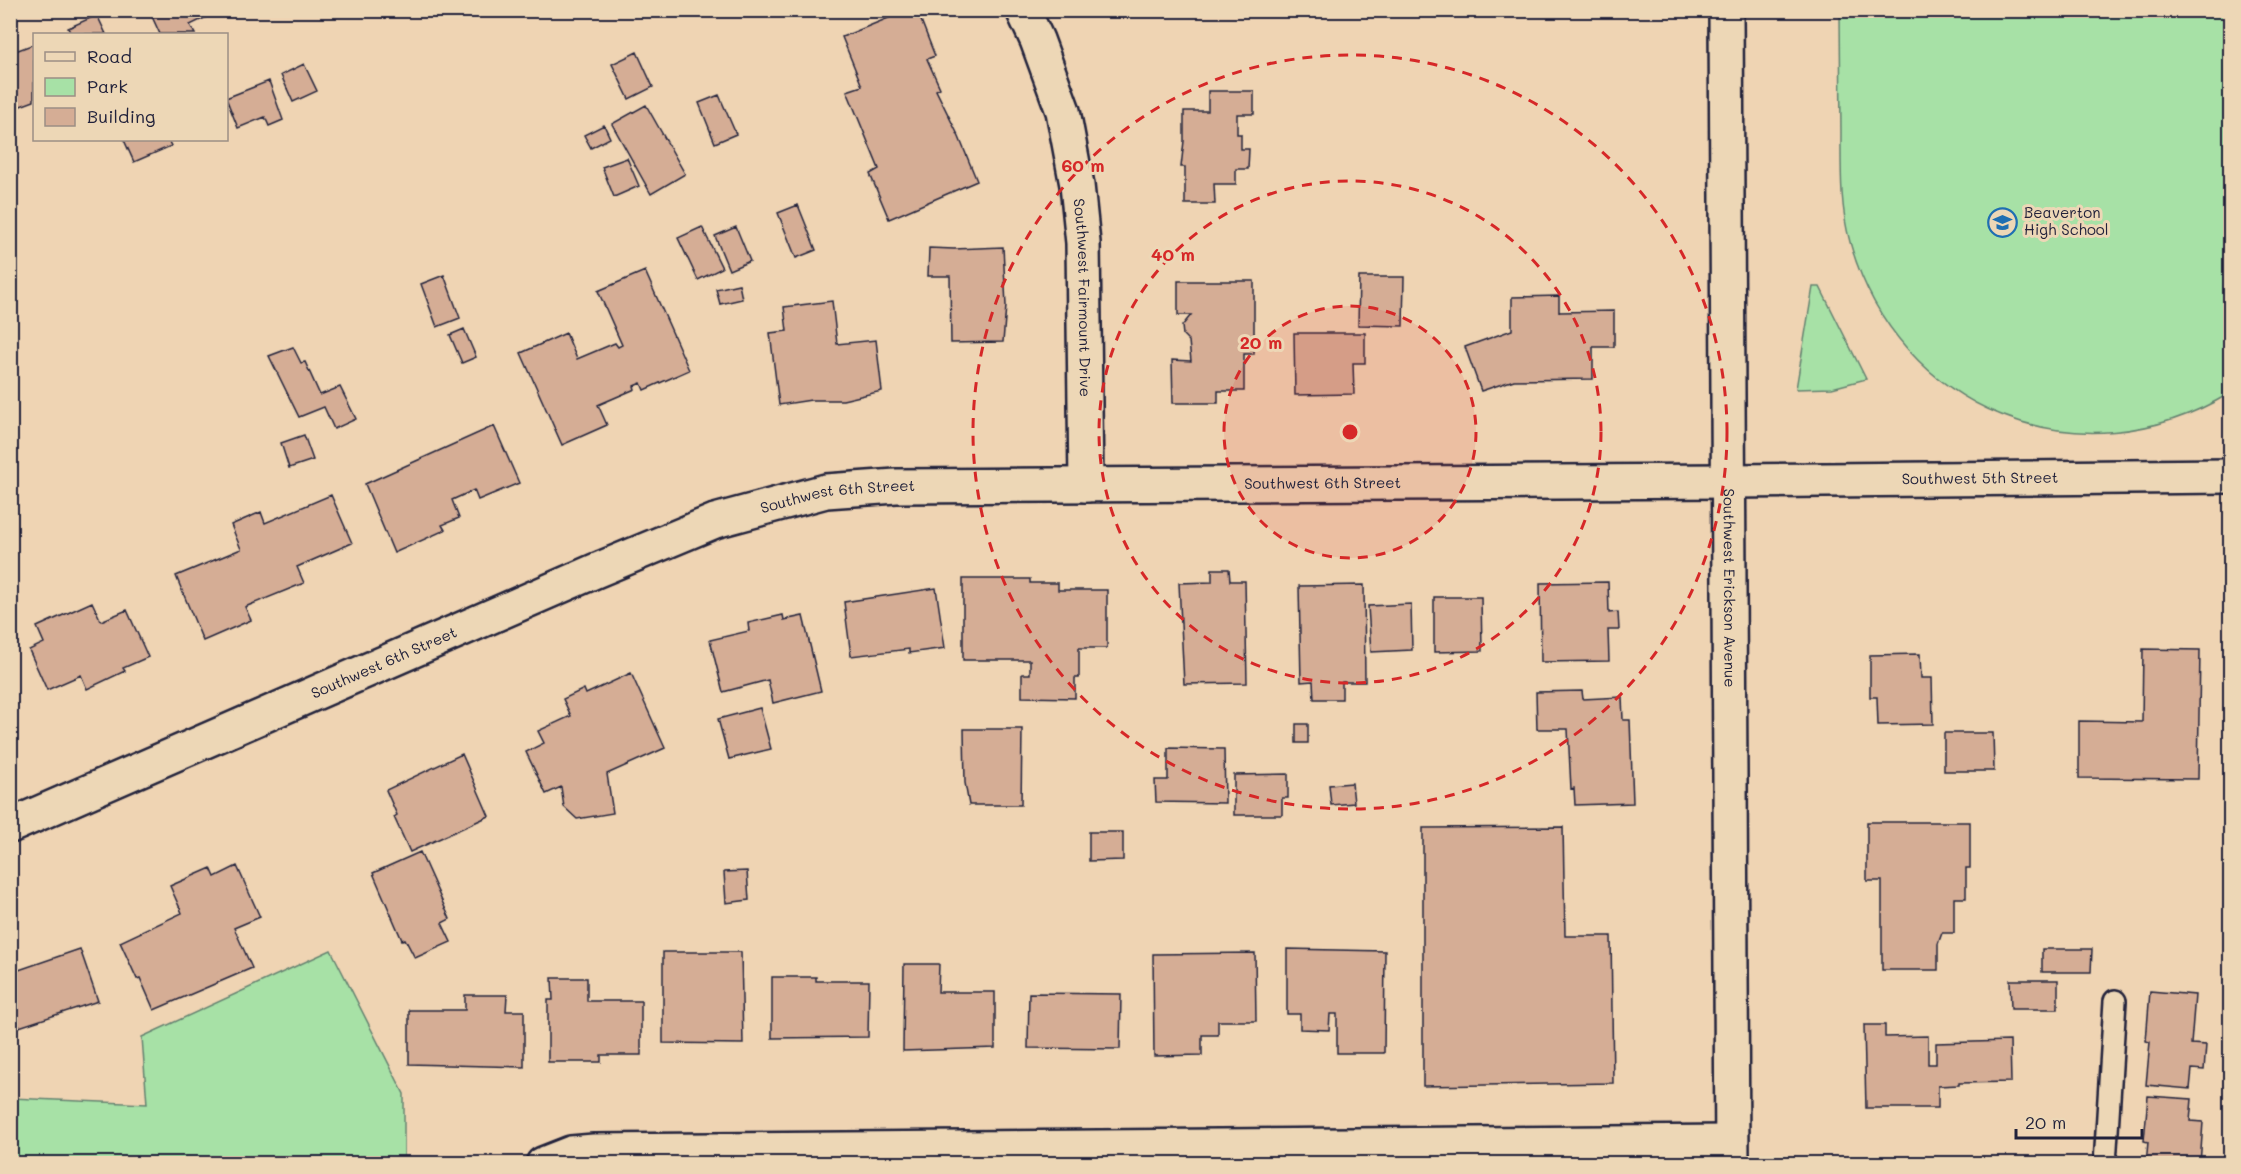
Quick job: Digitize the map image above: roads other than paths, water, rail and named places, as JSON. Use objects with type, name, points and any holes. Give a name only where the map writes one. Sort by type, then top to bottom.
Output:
[{"type":"street","name":"Southwest Fairmount Drive","points":[[1023,10],[1038,40],[1063,111],[1077,185],[1083,243],[1086,485]]},
{"type":"street","name":"Southwest Erickson Avenue","points":[[1726,10],[1732,1153]]},
{"type":"street","name":"Southwest 5th Street","points":[[1730,481],[2230,476]]},
{"type":"street","name":"Southwest 6th Street","points":[[10,826],[715,521],[826,490],[896,486],[1730,481]]},
{"type":"street","points":[[543,1164],[571,1153],[594,1151],[1732,1153]]},
{"type":"lane","points":[[2105,1164],[2115,1001]]},
{"type":"place","name":"Beaverton High School","points":[[2003,222]]}]
